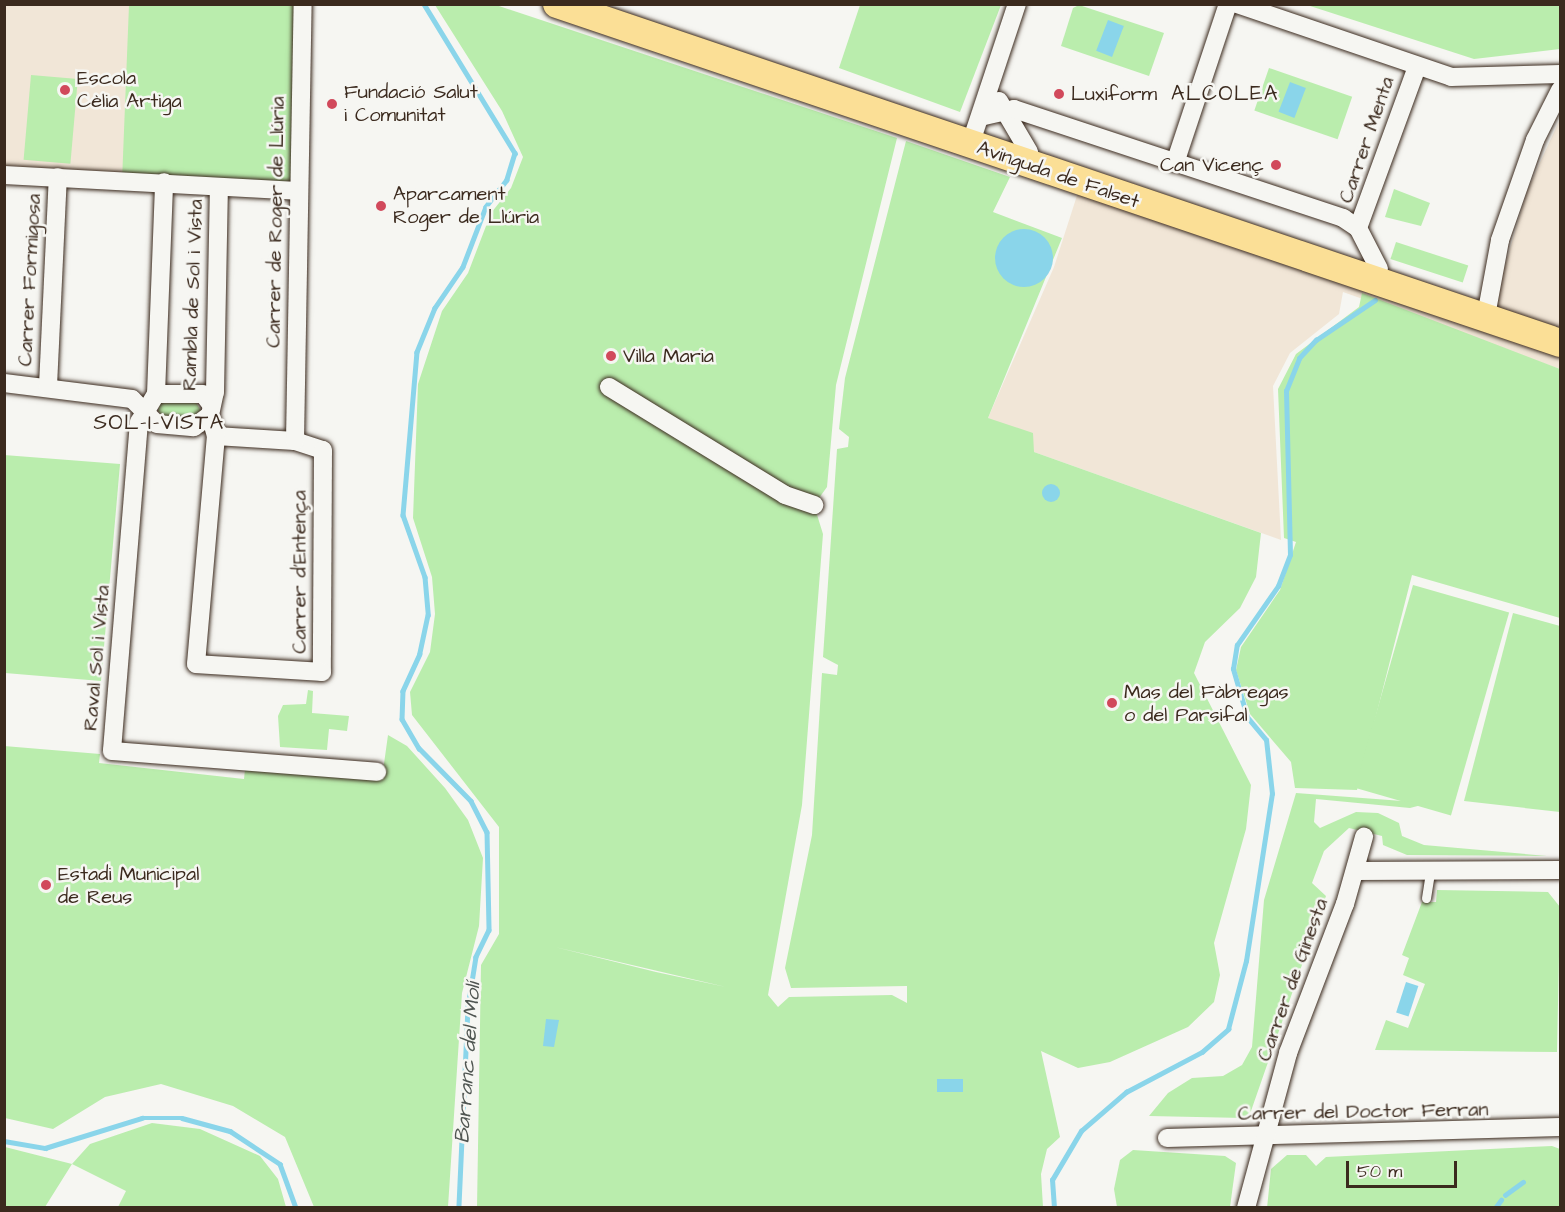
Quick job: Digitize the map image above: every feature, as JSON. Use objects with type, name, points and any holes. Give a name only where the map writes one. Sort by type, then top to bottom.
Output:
[{"type":"main road","name":"Avinguda de Falset","points":[[557,4],[1560,343]]},
{"type":"main road","name":"Avinguda de Falset","points":[[596,4],[977,125],[1029,152],[1560,330]]},
{"type":"street","points":[[977,125],[1017,4]]},
{"type":"street","points":[[1175,163],[1228,4]]},
{"type":"street","points":[[1236,4],[1417,67],[1469,79],[1560,74]]},
{"type":"street","name":"Carrer de Roger de Llúria","points":[[295,441],[299,5]]},
{"type":"street","name":"Carrer Menta","points":[[1358,228],[1417,67]]},
{"type":"street","points":[[991,83],[1029,152]]},
{"type":"street","points":[[1488,305],[1500,240],[1535,140],[1560,90]]},
{"type":"street","points":[[1005,111],[1175,163],[1358,228],[1378,269]]},
{"type":"street","name":"Avinguda de Falset","points":[[977,125],[1005,111]]},
{"type":"street","points":[[4,175],[164,182],[219,189],[298,191]]},
{"type":"street","name":"Carrer Formigosa","points":[[48,386],[58,177]]},
{"type":"street","points":[[146,413],[156,394],[164,182]]},
{"type":"street","name":"Rambla de Sol i Vista","points":[[216,436],[210,409],[215,392],[219,189]]},
{"type":"street","points":[[4,383],[48,386],[132,399],[157,424],[194,427],[210,409],[202,394],[156,394]]},
{"type":"street","points":[[609,387],[785,495],[814,505]]},
{"type":"street","name":"Raval Sol i Vista","points":[[146,413],[139,422],[112,751],[377,772]]},
{"type":"street","points":[[216,436],[295,441]]},
{"type":"street","name":"Carrer d'Entença","points":[[216,436],[196,664],[322,672],[323,450],[295,441]]},
{"type":"street","name":"Carrer de Ginesta","points":[[1246,1208],[1262,1138],[1355,871],[1364,837]]},
{"type":"street","points":[[1355,871],[1560,870]]},
{"type":"street","name":"Carrer del Doctor Ferran","points":[[1167,1138],[1262,1138],[1560,1127]]},
{"type":"lane","points":[[1426,898],[1430,872]]},
{"type":"shaded area","name":"Escola Cèlia Artiga","points":[[5,5],[129,5],[129,175],[5,175]]},
{"type":"shaded area","points":[[1560,119],[1560,369],[1343,292],[1339,314],[1290,353],[1273,386],[1281,540],[1034,452],[988,418],[1054,267],[1081,183],[1491,313],[1527,191]]},
{"type":"green space","points":[[290,4],[303,7],[298,191],[122,181],[129,5]]},
{"type":"green space","points":[[435,5],[496,5],[897,138],[836,385],[827,487],[814,505],[823,534],[802,805],[768,995],[778,1007],[789,997],[892,995],[907,1003],[907,986],[791,988],[785,968],[812,835],[822,673],[837,675],[838,665],[823,657],[837,449],[848,447],[849,437],[839,429],[845,378],[906,141],[1010,177],[993,212],[1062,238],[988,418],[1033,433],[1034,452],[1261,533],[1256,577],[1240,608],[1205,642],[1194,673],[1251,785],[1246,829],[1214,943],[1220,975],[1214,1002],[1188,1027],[1110,1062],[1078,1068],[1041,1051],[1060,1137],[1047,1149],[1041,1174],[1043,1207],[477,1207],[481,965],[499,934],[499,827],[412,715],[410,692],[430,652],[435,614],[432,577],[413,518],[418,384],[442,311],[468,273],[491,213],[511,188],[523,157],[502,111]],"holes":[[[555,947],[726,987],[656,972]]]},
{"type":"green space","points":[[860,5],[1001,5],[960,112],[839,68]]},
{"type":"green space","points":[[1079,5],[1164,33],[1149,76],[1061,46],[1073,8]]},
{"type":"green space","points":[[1307,5],[1560,5],[1560,49],[1474,59]]},
{"type":"green space","points":[[1269,68],[1352,97],[1338,139],[1254,111]]},
{"type":"green space","points":[[31,75],[78,79],[70,164],[24,160]]},
{"type":"green space","points":[[1394,189],[1430,203],[1421,226],[1385,217]]},
{"type":"green space","points":[[1396,242],[1468,265],[1463,283],[1390,259]]},
{"type":"green space","points":[[1362,293],[1560,369],[1560,618],[1412,575],[1357,790],[1295,788],[1291,762],[1250,714],[1236,670],[1241,647],[1280,590],[1296,542],[1284,538],[1278,389],[1296,354],[1359,307]]},
{"type":"green space","points":[[161,401],[195,401],[201,411],[193,418],[164,417],[158,411]]},
{"type":"green space","points":[[4,455],[120,464],[101,681],[5,673]]},
{"type":"green space","points":[[1413,585],[1509,613],[1451,815],[1355,788]]},
{"type":"green space","points":[[1513,613],[1560,626],[1560,812],[1464,801]]},
{"type":"green space","points":[[308,690],[313,691],[312,713],[349,716],[347,731],[329,729],[327,750],[280,747],[278,716],[283,705],[306,704]]},
{"type":"green space","points":[[388,735],[407,746],[445,788],[468,820],[483,858],[479,926],[462,993],[448,1207],[314,1207],[285,1137],[233,1106],[161,1084],[105,1097],[53,1129],[5,1118],[4,746],[100,754],[99,763],[244,779],[245,769],[382,778]]},
{"type":"green space","points":[[1296,793],[1429,803],[1410,808],[1316,799],[1314,822],[1320,828],[1356,812],[1378,813],[1399,823],[1402,836],[1424,845],[1547,856],[1407,855],[1383,845],[1382,836],[1349,828],[1324,851],[1312,883],[1326,896],[1251,1111],[1244,1118],[1149,1116],[1168,1093],[1192,1078],[1223,1076],[1242,1065],[1252,1047],[1264,900]]},
{"type":"green space","points":[[1437,890],[1548,892],[1560,907],[1557,1052],[1375,1050],[1386,1020],[1408,1028],[1425,984],[1403,975],[1409,958],[1402,955],[1422,902],[1436,902]]},
{"type":"green space","points":[[152,1123],[200,1129],[260,1156],[278,1179],[286,1207],[118,1207],[126,1191],[72,1164],[90,1144]]},
{"type":"green space","points":[[1552,1146],[1560,1149],[1560,1207],[1267,1208],[1271,1169],[1287,1155],[1306,1155],[1316,1166],[1326,1157]]},
{"type":"green space","points":[[5,1147],[72,1164],[45,1207],[5,1207]]},
{"type":"green space","points":[[1133,1150],[1225,1156],[1236,1163],[1230,1207],[1117,1207],[1114,1189],[1120,1160]]},
{"type":"water","points":[[1108,20],[1124,26],[1112,57],[1096,51]]},
{"type":"water","points":[[1290,82],[1306,88],[1294,118],[1279,112]]},
{"type":"water","points":[[1024,229],[1040,234],[1048,242],[1053,258],[1048,274],[1040,282],[1024,287],[1008,282],[1000,274],[995,258],[1000,242],[1008,234]]},
{"type":"water","points":[[1051,484],[1057,487],[1060,493],[1057,499],[1051,502],[1045,499],[1042,493],[1045,487]]},
{"type":"water","points":[[1406,982],[1418,986],[1408,1016],[1396,1012]]},
{"type":"water","points":[[546,1019],[559,1020],[554,1047],[543,1046]]},
{"type":"water","points":[[937,1079],[963,1079],[963,1092],[937,1092]]},
{"type":"waterway","name":"Barranc del Molí","points":[[424,4],[515,153],[507,180],[486,207],[463,267],[435,308],[417,352],[403,515],[425,577],[428,615],[420,654],[403,691],[402,719],[419,748],[471,801],[487,832],[489,930],[476,957],[468,1007],[459,1208]]},
{"type":"waterway","points":[[1054,1208],[1052,1180],[1081,1131],[1126,1092],[1202,1052],[1228,1029],[1246,961],[1272,794],[1266,740],[1247,717],[1233,669],[1237,645],[1278,586],[1290,555],[1286,391],[1299,358],[1316,340],[1375,300]]},
{"type":"waterway","points":[[4,1141],[45,1148],[142,1118],[182,1118],[230,1131],[280,1164],[296,1208]]},
{"type":"waterway","points":[[1505,1195],[1523,1182]]},
{"type":"waterway","points":[[1495,1208],[1501,1200]]},
{"type":"place","name":"Escola Cèlia Artiga","points":[[65,90]]},
{"type":"place","name":"Luxiform","points":[[1059,94]]},
{"type":"place","name":"Fundació Salut i Comunitat","points":[[332,104]]},
{"type":"place","name":"Can Vicenç","points":[[1276,165]]},
{"type":"place","name":"Aparcament Roger de Llúria","points":[[381,206]]},
{"type":"place","name":"Villa Maria","points":[[611,356]]},
{"type":"place","name":"Mas del Fàbregas o del Parsifal","points":[[1112,703]]},
{"type":"place","name":"Estadi Municipal de Reus","points":[[46,885]]},
{"type":"district","name":"ALCOLEA","points":[[1225,94]]},
{"type":"district","name":"SOL-I-VISTA","points":[[159,423]]}]
